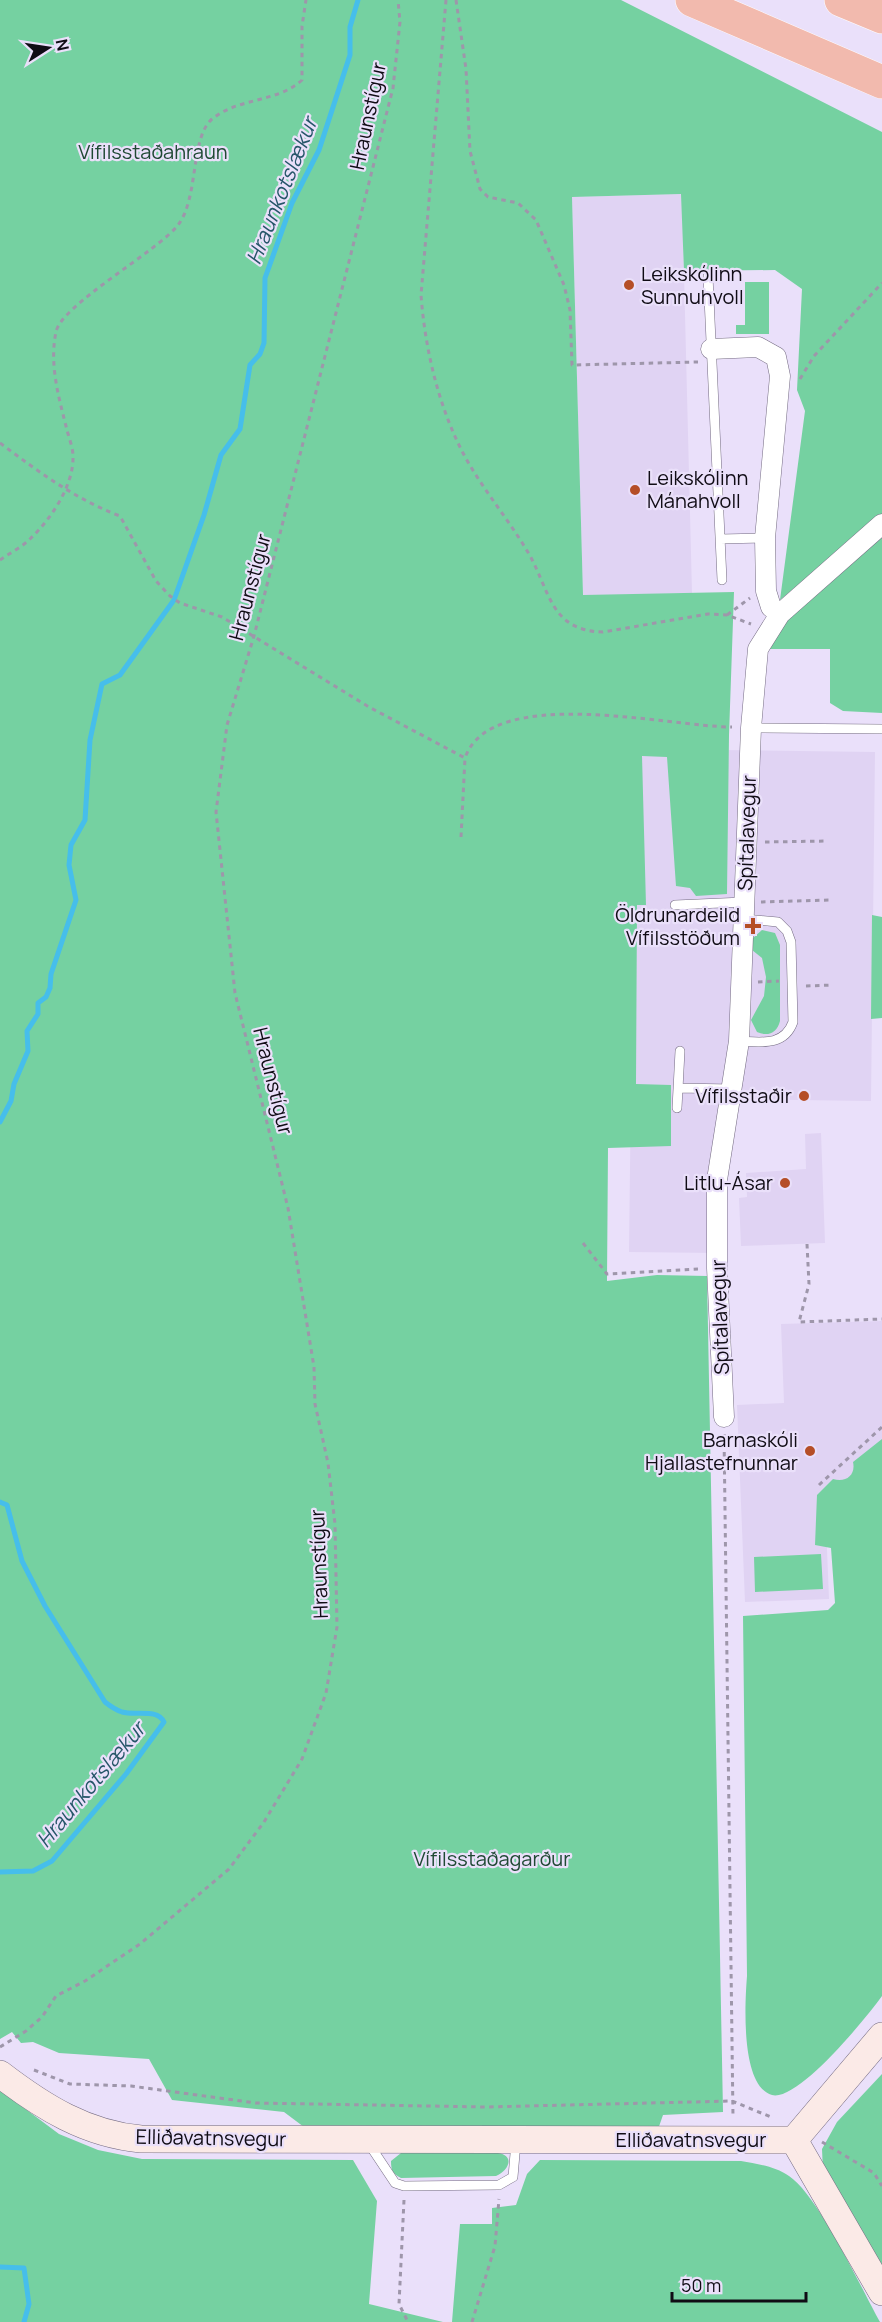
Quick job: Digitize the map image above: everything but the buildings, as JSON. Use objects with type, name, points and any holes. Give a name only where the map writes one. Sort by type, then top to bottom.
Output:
[{"type":"highway","points":[[692,0],[882,82]]},
{"type":"highway","points":[[841,0],[882,17]]},
{"type":"main road","points":[[882,2036],[794,2140],[882,2292]]},
{"type":"main road","name":"Elliðavatnsvegur","points":[[0,2074],[38,2102],[69,2120],[122,2137],[794,2140]]},
{"type":"street","points":[[712,355],[758,348],[776,357],[780,376],[765,538],[766,587],[771,606],[780,614]]},
{"type":"street","name":"Spítalavegur","points":[[724,1417],[717,1268],[717,1180],[739,1041],[751,728],[758,649],[780,614],[882,524]]},
{"type":"lane","points":[[708,276],[722,580]]},
{"type":"lane","points":[[720,538],[765,538]]},
{"type":"lane","points":[[751,728],[882,729]]},
{"type":"lane","points":[[675,905],[744,911],[771,920],[787,931],[791,942],[793,1022],[788,1032],[770,1042],[739,1041]]},
{"type":"lane","points":[[677,1108],[680,1052]]},
{"type":"lane","points":[[678,1088],[732,1089]]},
{"type":"lane","points":[[366,2139],[388,2175],[395,2183],[404,2186],[499,2185],[513,2177],[516,2140]]},
{"type":"path","points":[[0,560],[29,540],[50,516],[64,489],[73,457],[54,373],[56,329],[73,309],[178,226],[189,202],[202,133],[211,120],[234,106],[290,90],[302,80],[302,26],[306,0]]},
{"type":"path","name":"Hraunstígur","points":[[0,2047],[34,2024],[56,1996],[85,1981],[140,1944],[229,1869],[264,1821],[302,1759],[326,1693],[336,1627],[335,1524],[328,1463],[315,1404],[314,1366],[288,1208],[235,993],[224,908],[216,812],[227,725],[254,636],[393,88],[400,22],[398,0]]},
{"type":"path","points":[[446,0],[421,295],[424,327],[433,371],[463,453],[526,549],[553,605],[573,627],[587,632],[603,632],[708,614],[727,615],[768,630]]},
{"type":"path","points":[[456,0],[466,69],[470,151],[480,189],[488,197],[518,202],[536,220],[564,285],[570,310],[572,365],[712,355]]},
{"type":"path","points":[[799,380],[814,356],[882,283]]},
{"type":"path","points":[[0,443],[64,489],[89,504],[120,516],[156,581],[180,603],[222,617],[369,707],[465,758]]},
{"type":"path","points":[[727,615],[766,587]]},
{"type":"path","points":[[461,837],[465,758],[470,744],[488,729],[509,719],[532,715],[588,715],[751,728]]},
{"type":"path","points":[[747,843],[826,841]]},
{"type":"path","points":[[744,911],[831,900]]},
{"type":"path","points":[[742,982],[834,985]]},
{"type":"path","points":[[583,1243],[607,1274],[717,1268]]},
{"type":"path","points":[[807,1244],[809,1284],[799,1322],[882,1319]]},
{"type":"path","points":[[724,1417],[734,2140]]},
{"type":"path","points":[[819,1485],[882,1427]]},
{"type":"path","points":[[28,2068],[70,2084],[131,2086],[256,2103],[486,2107],[732,2101]]},
{"type":"path","points":[[472,2322],[495,2246],[499,2185]]},
{"type":"path","points":[[404,2186],[399,2304],[408,2322]]},
{"type":"shaded area","points":[[682,194],[692,593],[583,596],[572,197]]},
{"type":"shaded area","name":"Öldrunardeild Vífilsstöðum","points":[[635,749],[875,752],[871,1101],[718,1099],[716,1253],[629,1252]]},
{"type":"shaded area","name":"Litlu-Ásar","points":[[821,1133],[825,1243],[741,1246],[739,1198],[747,1197],[746,1173],[806,1169],[805,1134]]},
{"type":"shaded area","name":"Barnaskóli Hjallastefnunnar","points":[[882,1321],[882,1498],[825,1500],[829,1599],[745,1602],[737,1405],[784,1403],[781,1324]]},
{"type":"green space","points":[[0,0],[621,0],[882,132],[882,515],[780,600],[805,411],[797,390],[802,289],[775,270],[684,271],[681,194],[572,197],[583,595],[734,592],[727,894],[696,896],[690,888],[676,886],[667,757],[642,756],[646,905],[637,905],[636,1084],[671,1085],[671,1146],[608,1148],[607,1281],[657,1275],[707,1276],[723,2112],[663,2115],[655,2138],[320,2139],[284,2112],[172,2100],[149,2059],[59,2053],[33,2042],[21,2043],[12,2032],[0,2039]]},
{"type":"green space","points":[[745,282],[769,282],[769,334],[736,334],[736,325],[745,325]]},
{"type":"green space","points":[[882,531],[882,713],[843,711],[830,703],[830,649],[766,649],[786,620]]},
{"type":"green space","points":[[872,915],[882,917],[882,1018],[871,1019]]},
{"type":"green space","points":[[762,930],[775,933],[780,945],[780,1021],[772,1033],[765,1034],[757,1032],[751,1020],[764,996],[766,977],[762,958],[752,950],[753,938]]},
{"type":"green space","points":[[882,1439],[882,1996],[831,2056],[814,2072],[784,2094],[772,2095],[762,2088],[754,2076],[747,2042],[743,1616],[828,1610],[835,1603],[831,1548],[815,1545],[817,1495],[833,1479],[842,1480],[849,1477],[853,1471],[853,1462]]},
{"type":"green space","points":[[821,1554],[823,1589],[755,1592],[754,1557]]},
{"type":"green space","points":[[882,2074],[882,2267],[823,2171],[822,2149],[837,2122]]},
{"type":"green space","points":[[0,2090],[59,2134],[98,2150],[142,2159],[353,2160],[377,2201],[369,2304],[443,2322],[0,2322]]},
{"type":"green space","points":[[401,2153],[498,2153],[507,2157],[508,2164],[504,2171],[496,2176],[401,2178],[393,2172],[391,2161]]},
{"type":"green space","points":[[540,2160],[741,2161],[778,2170],[800,2186],[813,2202],[838,2243],[880,2322],[452,2322],[460,2224],[492,2224],[492,2208],[516,2205],[527,2174]]},
{"type":"waterway","name":"Hraunkotslækur","points":[[0,1122],[11,1101],[14,1084],[28,1051],[27,1031],[38,1014],[38,1003],[46,997],[50,988],[51,974],[76,900],[69,865],[71,845],[85,820],[90,740],[102,684],[120,675],[174,600],[204,515],[221,455],[240,429],[250,365],[260,354],[264,343],[265,278],[292,203],[319,150],[350,55],[350,27],[358,0]]},
{"type":"waterway","name":"Hraunkotslækur","points":[[0,1502],[7,1505],[22,1561],[45,1606],[105,1702],[122,1712],[156,1715],[164,1722],[126,1774],[52,1861],[33,1871],[0,1872]]},
{"type":"waterway","name":"Hraunkotslækur","points":[[0,2267],[24,2268],[29,2304],[24,2322]]},
{"type":"place","name":"Leikskólinn Sunnuhvoll","points":[[629,285]]},
{"type":"place","name":"Leikskólinn Mánahvoll","points":[[635,490]]},
{"type":"place","name":"Öldrunardeild Vífilsstöðum","points":[[753,926]]},
{"type":"place","name":"Vífilsstaðir","points":[[804,1096]]},
{"type":"place","name":"Litlu-Ásar","points":[[785,1183]]},
{"type":"place","name":"Barnaskóli Hjallastefnunnar","points":[[810,1451]]},
{"type":"park label","name":"Vífilsstaðahraun","points":[[153,152]]},
{"type":"park label","name":"Vífilsstaðagarður","points":[[492,1859]]}]
